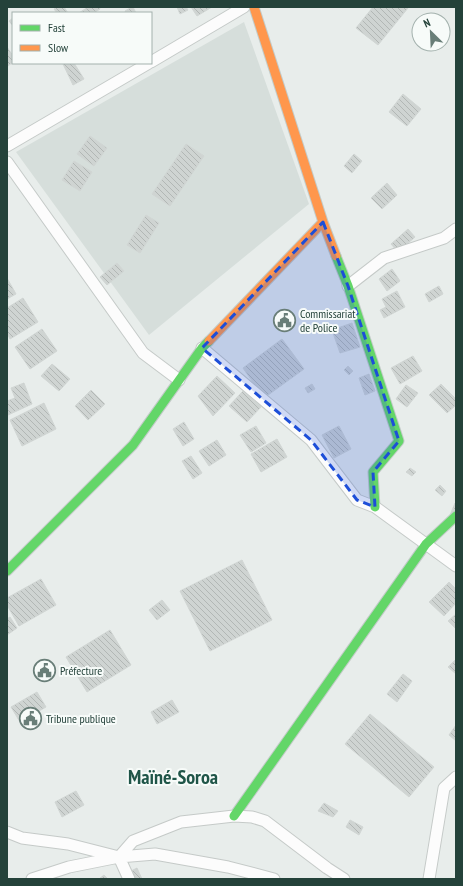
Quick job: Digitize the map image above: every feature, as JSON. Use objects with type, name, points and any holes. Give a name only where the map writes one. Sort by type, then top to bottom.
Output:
[{"type":"street","points":[[152,61],[244,7]]},
{"type":"street","points":[[254,7],[323,222],[348,286],[399,441],[373,472],[375,508]]},
{"type":"street","points":[[7,146],[147,64]]},
{"type":"street","points":[[7,162],[144,353],[179,380]]},
{"type":"street","points":[[7,571],[133,445],[202,348],[323,222]]},
{"type":"street","points":[[348,286],[384,258],[444,238],[456,229]]},
{"type":"street","points":[[202,348],[311,440],[357,500],[375,508],[456,566]]},
{"type":"street","points":[[234,816],[426,544],[456,516]]},
{"type":"street","points":[[429,879],[444,788],[456,777]]},
{"type":"street","points":[[119,857],[133,841],[181,822],[234,816],[252,817],[265,821],[344,879]]},
{"type":"street","points":[[7,832],[22,838],[68,844],[119,857]]},
{"type":"street","points":[[32,879],[69,867],[119,857],[155,854],[228,867],[274,879]]},
{"type":"street","points":[[119,857],[129,879]]},
{"type":"highlighted area","points":[[323,222],[348,286],[399,441],[373,472],[375,507],[357,500],[311,440],[202,348]]},
{"type":"shaded area","points":[[244,22],[309,204],[149,335],[16,152]]},
{"type":"building","points":[[57,7],[64,7],[67,12],[56,12],[54,9]]},
{"type":"building","points":[[88,7],[99,7],[100,9],[96,12],[80,12]]},
{"type":"building","points":[[133,7],[136,12],[126,12]]},
{"type":"building","points":[[177,7],[186,7],[188,10],[180,14]]},
{"type":"building","points":[[191,7],[212,7],[197,16]]},
{"type":"building","points":[[373,7],[408,8],[378,45],[356,28]]},
{"type":"building","points":[[7,47],[12,54],[12,63],[8,66]]},
{"type":"building","points":[[63,64],[75,64],[84,79],[73,85]]},
{"type":"building","points":[[403,94],[421,109],[407,126],[389,112]]},
{"type":"building","points":[[90,136],[107,148],[94,166],[77,154]]},
{"type":"building","points":[[186,144],[204,156],[170,206],[152,194]]},
{"type":"building","points":[[354,154],[362,161],[352,173],[344,166]]},
{"type":"building","points":[[74,161],[92,172],[80,191],[62,180]]},
{"type":"building","points":[[387,183],[397,195],[382,209],[371,198]]},
{"type":"building","points":[[146,215],[159,223],[140,253],[127,245]]},
{"type":"building","points":[[408,229],[415,237],[398,252],[391,244]]},
{"type":"building","points":[[117,263],[124,271],[107,285],[100,277]]},
{"type":"building","points":[[392,269],[400,281],[387,291],[379,279]]},
{"type":"building","points":[[7,278],[16,294],[7,299]]},
{"type":"building","points":[[439,286],[443,294],[429,302],[425,294]]},
{"type":"building","points":[[397,291],[405,307],[384,318],[380,310],[386,307],[382,299]]},
{"type":"building","points":[[23,298],[38,322],[10,339],[7,333],[7,308]]},
{"type":"building","points":[[352,323],[360,347],[340,353],[332,330]]},
{"type":"building","points":[[42,329],[57,351],[30,369],[15,347]]},
{"type":"building","points":[[282,339],[304,369],[264,398],[243,368]]},
{"type":"building","points":[[413,356],[422,371],[400,384],[391,368]]},
{"type":"building","points":[[52,364],[70,379],[59,391],[41,376]]},
{"type":"building","points":[[348,366],[353,371],[349,375],[344,370]]},
{"type":"building","points":[[369,374],[375,391],[365,395],[359,378]]},
{"type":"building","points":[[217,376],[235,393],[213,416],[198,396]]},
{"type":"building","points":[[24,383],[32,404],[8,415],[7,401],[15,398],[11,388]]},
{"type":"building","points":[[312,384],[315,389],[308,393],[305,388]]},
{"type":"building","points":[[441,384],[456,399],[456,405],[447,413],[429,395]]},
{"type":"building","points":[[406,385],[418,393],[407,407],[396,399]]},
{"type":"building","points":[[91,390],[105,404],[88,420],[75,406]]},
{"type":"building","points":[[243,391],[261,407],[247,422],[229,406]]},
{"type":"building","points":[[44,403],[56,429],[22,446],[10,420]]},
{"type":"building","points":[[184,422],[194,439],[183,446],[173,429]]},
{"type":"building","points":[[256,426],[266,443],[251,452],[240,435]]},
{"type":"building","points":[[339,426],[351,449],[334,458],[322,435]]},
{"type":"building","points":[[277,439],[287,457],[261,472],[251,454]]},
{"type":"building","points":[[217,440],[226,455],[209,466],[199,451]]},
{"type":"building","points":[[191,456],[202,473],[193,479],[182,461]]},
{"type":"building","points":[[410,468],[416,472],[412,476],[406,472]]},
{"type":"building","points":[[440,485],[446,491],[442,496],[435,490]]},
{"type":"building","points":[[456,503],[456,518],[450,515]]},
{"type":"building","points":[[242,560],[272,620],[210,651],[180,591]]},
{"type":"building","points":[[41,579],[56,605],[19,626],[7,605],[7,598]]},
{"type":"building","points":[[449,582],[456,589],[456,603],[444,616],[429,602]]},
{"type":"building","points":[[162,600],[170,610],[157,620],[149,610]]},
{"type":"building","points":[[456,614],[456,629],[448,621]]},
{"type":"building","points":[[10,617],[17,628],[7,635],[7,619]]},
{"type":"building","points":[[110,630],[131,665],[87,692],[66,657]]},
{"type":"building","points":[[456,659],[456,674],[448,667]]},
{"type":"building","points":[[403,674],[412,681],[397,702],[387,694]]},
{"type":"building","points":[[37,692],[46,707],[20,722],[11,707]]},
{"type":"building","points":[[172,700],[179,712],[157,724],[151,712]]},
{"type":"building","points":[[370,714],[434,767],[409,797],[345,744]]},
{"type":"building","points":[[456,725],[456,741],[449,735]]},
{"type":"building","points":[[76,791],[84,805],[62,817],[55,802]]},
{"type":"building","points":[[324,803],[338,811],[333,817],[318,811]]},
{"type":"building","points":[[350,820],[363,827],[359,835],[346,827]]},
{"type":"building","points":[[137,868],[142,879],[125,879],[123,875]]},
{"type":"building","points":[[104,875],[108,879],[99,879]]},
{"type":"traffic: fast","points":[[336,256],[348,286],[399,441],[373,472],[375,507]]},
{"type":"traffic: fast","points":[[7,571],[133,445],[202,348],[209,341]]},
{"type":"traffic: fast","points":[[234,816],[426,544],[456,516]]},
{"type":"traffic: slow","points":[[254,7],[323,222],[336,256]]},
{"type":"traffic: slow","points":[[209,341],[323,222]]},
{"type":"place","name":"Commissariat de Police","points":[[284,321]]},
{"type":"place","name":"Préfecture","points":[[45,671]]},
{"type":"place","name":"Tribune publique","points":[[31,719]]},
{"type":"district","name":"Maïné-Soroa","points":[[173,777]]}]
